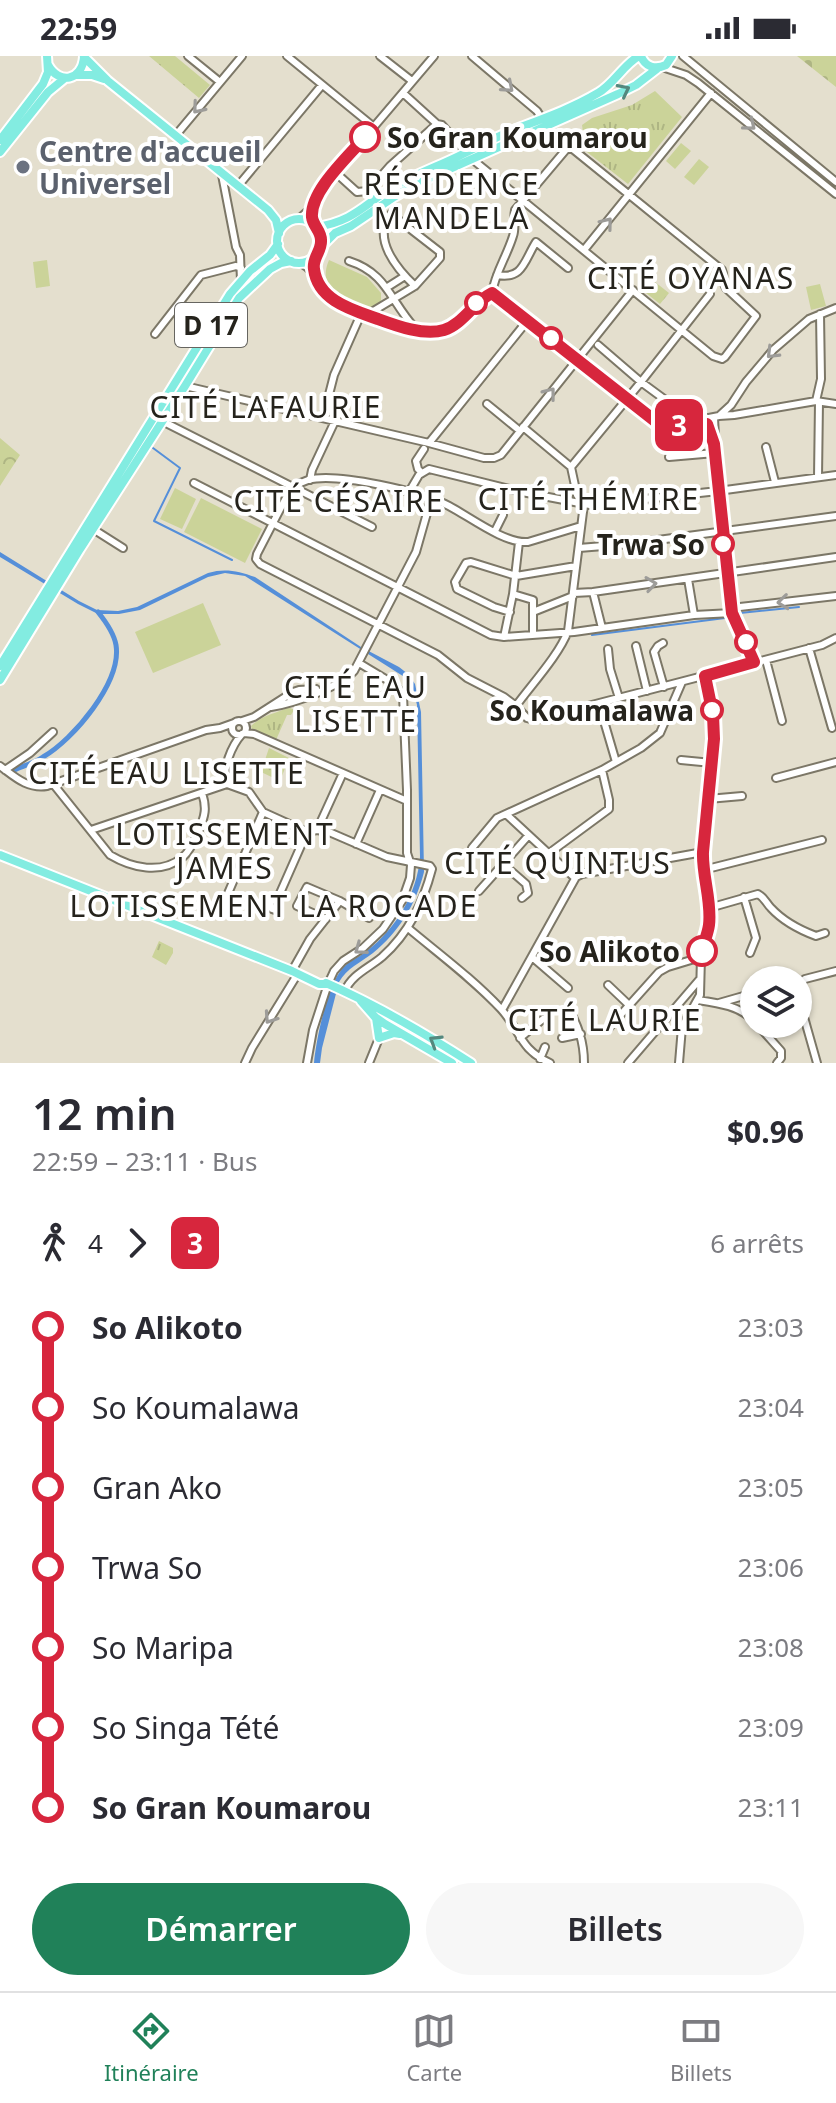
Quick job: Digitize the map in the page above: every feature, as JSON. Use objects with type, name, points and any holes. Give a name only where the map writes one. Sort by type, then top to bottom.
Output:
[{"type":"main road","points":[[76,75],[83,67],[84,56]]},
{"type":"main road","points":[[84,56],[108,81],[272,215],[315,226],[320,234],[321,247]]},
{"type":"main road","points":[[544,122],[602,91],[631,60],[640,56],[646,64],[666,63]]},
{"type":"main road","points":[[47,58],[53,73],[65,78]]},
{"type":"main road","points":[[0,140],[43,84],[47,58]]},
{"type":"main road","points":[[272,215],[283,255],[296,262],[309,261],[332,235],[469,156],[491,139],[618,94],[666,63]]},
{"type":"main road","points":[[0,152],[48,92],[65,78],[97,76],[108,81]]},
{"type":"main road","points":[[315,226],[342,221],[400,183],[469,156]]},
{"type":"main road","points":[[279,233],[285,225],[295,220]]},
{"type":"main road","name":"D 17","points":[[57,578],[93,529],[162,421],[217,314],[241,281],[278,244]]},
{"type":"main road","name":"D 17","points":[[0,680],[57,578],[239,298],[270,269],[281,263],[296,262]]},
{"type":"main road","name":"D 17","points":[[0,666],[49,592]]},
{"type":"main road","points":[[0,855],[319,984],[324,982],[355,995],[402,1034],[452,1063]]},
{"type":"main road","points":[[378,1013],[399,1020],[471,1063]]},
{"type":"main road","points":[[378,1013],[379,1038],[402,1034]]},
{"type":"street","points":[[176,135],[242,56]]},
{"type":"street","points":[[287,56],[374,127]]},
{"type":"street","points":[[380,56],[412,81]]},
{"type":"street","points":[[295,220],[307,213],[335,172],[434,56]]},
{"type":"street","points":[[403,93],[442,125],[469,156],[522,201],[718,359],[725,357],[756,316],[723,284],[722,270],[569,146],[537,111],[472,56]]},
{"type":"street","points":[[683,56],[836,182]]},
{"type":"street","points":[[194,58],[220,82]]},
{"type":"street","points":[[666,63],[711,93],[836,194]]},
{"type":"street","points":[[238,186],[322,85]]},
{"type":"street","points":[[584,250],[711,93]]},
{"type":"street","points":[[335,172],[357,192],[368,191],[390,166],[437,124]]},
{"type":"street","points":[[316,256],[314,271],[321,287],[339,305],[416,329],[432,332],[446,329],[461,319],[480,299],[492,293],[514,233],[515,210],[569,146]]},
{"type":"street","points":[[221,173],[240,257],[238,267],[241,281]]},
{"type":"street","points":[[313,205],[315,226]]},
{"type":"street","points":[[323,418],[334,375],[365,315],[415,286],[440,258],[440,252],[391,214],[386,220],[383,234],[390,253],[415,286]]},
{"type":"street","points":[[497,275],[513,276],[520,271],[536,242],[568,268]]},
{"type":"street","points":[[349,261],[372,271],[416,329]]},
{"type":"street","points":[[296,262],[314,271]]},
{"type":"street","points":[[155,334],[201,275],[238,267]]},
{"type":"street","points":[[386,288],[405,276]]},
{"type":"street","points":[[181,384],[426,446],[491,459],[499,456],[522,429],[633,290]]},
{"type":"street","points":[[492,293],[659,424],[668,426],[818,402],[836,404]]},
{"type":"street","points":[[571,467],[710,294]]},
{"type":"street","points":[[734,415],[729,412],[731,405],[773,350],[809,319],[836,308]]},
{"type":"street","points":[[818,477],[820,314]]},
{"type":"street","points":[[422,473],[416,461],[426,446],[528,320]]},
{"type":"street","points":[[598,345],[679,410],[681,424]]},
{"type":"street","points":[[487,404],[571,467],[577,495],[584,504],[568,631],[561,646],[516,706]]},
{"type":"street","points":[[731,405],[716,417],[714,444],[718,491],[731,610],[754,662]]},
{"type":"street","points":[[162,421],[372,527]]},
{"type":"street","points":[[310,480],[335,421]]},
{"type":"street","points":[[698,421],[707,424],[714,444]]},
{"type":"street","points":[[766,447],[775,482]]},
{"type":"street","points":[[669,457],[715,453]]},
{"type":"street","points":[[409,492],[422,473],[431,469],[584,504],[718,491],[836,475]]},
{"type":"street","points":[[581,526],[519,542],[444,503],[409,492],[378,484],[310,480],[291,488],[256,559],[260,564],[438,655],[467,678],[504,697],[527,718],[534,720],[766,660],[836,638]]},
{"type":"street","points":[[194,483],[480,631],[504,637],[602,628],[836,596]]},
{"type":"street","points":[[227,784],[224,772],[241,729],[279,700],[299,690],[324,689],[345,680],[361,660],[421,541],[431,499]]},
{"type":"street","points":[[495,531],[503,515]]},
{"type":"street","points":[[579,548],[722,533],[836,516]]},
{"type":"street","points":[[93,529],[123,548]]},
{"type":"street","points":[[504,637],[519,542]]},
{"type":"street","points":[[533,612],[573,594],[836,557]]},
{"type":"street","points":[[510,612],[459,591],[455,584],[465,564],[470,562],[516,576],[576,566]]},
{"type":"street","points":[[688,579],[694,615]]},
{"type":"street","points":[[593,592],[602,628]]},
{"type":"street","points":[[513,594],[533,600],[533,634]]},
{"type":"street","points":[[663,643],[656,647],[654,654],[664,687]]},
{"type":"street","points":[[636,646],[647,691]]},
{"type":"street","points":[[809,648],[832,728]]},
{"type":"street","points":[[608,649],[610,669],[619,698]]},
{"type":"street","points":[[307,1063],[324,982],[338,965],[369,943],[391,920],[406,890],[411,870],[412,862],[407,853],[403,695],[394,684],[361,660]]},
{"type":"street","points":[[766,660],[782,721]]},
{"type":"street","points":[[679,1063],[682,1027],[698,1000],[701,957],[709,924],[703,852],[714,739],[713,715],[705,676]]},
{"type":"street","points":[[472,848],[492,823],[506,814],[602,770],[641,748],[660,733],[682,682]]},
{"type":"street","points":[[599,704],[616,762]]},
{"type":"street","points":[[53,732],[30,753],[3,768],[28,785],[54,785],[206,730],[241,729],[407,801]]},
{"type":"street","points":[[681,760],[712,763]]},
{"type":"street","points":[[776,778],[836,762]]},
{"type":"street","points":[[548,854],[609,809],[602,770]]},
{"type":"street","points":[[317,830],[343,773]]},
{"type":"street","points":[[91,830],[227,784],[249,792],[263,812],[307,832],[329,832],[387,857],[430,866],[432,869],[425,896],[408,928],[384,955],[352,979],[343,990]]},
{"type":"street","points":[[54,785],[110,855],[151,869],[183,857],[193,845],[206,815],[202,793]]},
{"type":"street","points":[[356,844],[380,790]]},
{"type":"street","points":[[708,799],[742,796]]},
{"type":"street","points":[[237,906],[226,898],[263,812]]},
{"type":"street","points":[[506,814],[575,878]]},
{"type":"street","points":[[277,900],[307,832]]},
{"type":"street","points":[[479,891],[528,836]]},
{"type":"street","points":[[703,870],[822,840]]},
{"type":"street","points":[[502,1010],[575,878],[582,874],[703,852]]},
{"type":"street","points":[[503,864],[526,884],[528,893],[522,898]]},
{"type":"street","points":[[326,919],[297,906],[307,887],[369,918]]},
{"type":"street","points":[[709,908],[758,894],[793,926],[816,936],[825,933]]},
{"type":"street","points":[[744,897],[756,938],[750,953]]},
{"type":"street","points":[[245,1063],[295,973],[310,939],[340,901]]},
{"type":"street","points":[[408,928],[502,1010],[531,1052],[550,1063]]},
{"type":"street","points":[[532,957],[568,988]]},
{"type":"street","points":[[607,1030],[659,972],[701,957]]},
{"type":"street","points":[[812,977],[836,971]]},
{"type":"street","points":[[628,1063],[700,979]]},
{"type":"street","points":[[608,985],[629,1005]]},
{"type":"street","points":[[717,1003],[740,997]]},
{"type":"street","points":[[698,1000],[740,1010]]},
{"type":"street","points":[[568,1007],[581,1034],[584,1063]]},
{"type":"street","points":[[520,1038],[543,1019]]},
{"type":"street","points":[[369,1063],[386,1022],[399,1020]]},
{"type":"street","points":[[562,1038],[581,1034]]},
{"type":"street","points":[[769,1038],[781,1051],[777,1063]]},
{"type":"street","points":[[810,1038],[817,1063]]},
{"type":"street","points":[[540,1059],[545,1047]]},
{"type":"green space","points":[[149,56],[175,56],[210,85],[199,98]]},
{"type":"green space","points":[[797,56],[836,56],[836,87]]},
{"type":"green space","points":[[655,91],[682,117],[628,184],[574,142],[583,132],[582,125],[592,118],[632,105]]},
{"type":"green space","points":[[681,143],[691,151],[675,169],[666,161]]},
{"type":"green space","points":[[699,159],[709,167],[694,185],[684,177]]},
{"type":"green space","points":[[47,260],[50,286],[36,288],[33,262]]},
{"type":"green space","points":[[329,260],[367,277],[381,293],[381,302],[368,309],[335,294],[326,279]]},
{"type":"green space","points":[[655,282],[669,293],[660,304],[646,293]]},
{"type":"green space","points":[[820,284],[826,306],[811,310],[806,287]]},
{"type":"green space","points":[[0,438],[20,455],[0,486]]},
{"type":"green space","points":[[175,488],[196,499],[182,529],[160,519]]},
{"type":"green space","points":[[201,498],[262,529],[245,563],[184,532]]},
{"type":"green space","points":[[203,603],[221,645],[153,673],[135,632]]},
{"type":"green space","points":[[289,707],[294,710],[287,715],[276,740],[252,729],[251,726],[260,719]]},
{"type":"green space","points":[[269,748],[289,758],[280,781],[261,772]]},
{"type":"green space","points":[[159,941],[173,948],[166,965],[152,957]]},
{"type":"water","points":[[0,552],[97,610],[118,611],[137,607],[214,571],[249,575],[361,647],[399,667],[415,684],[421,712],[424,872],[411,906],[398,927],[339,982],[320,1063],[314,1063],[317,1041],[327,1000],[337,977],[347,964],[387,932],[415,884],[420,857],[417,705],[413,689],[406,678],[245,576],[225,573],[208,577],[140,610],[98,614],[0,557]]},
{"type":"waterway","points":[[153,448],[180,468],[154,521],[232,560]]},
{"type":"waterway","points":[[740,613],[799,607]]},
{"type":"waterway","points":[[14,770],[36,761],[68,738],[103,692],[116,660],[116,645],[112,632],[98,612]]},
{"type":"waterway","points":[[592,635],[725,618]]},
{"type":"bus line","name":"3","points":[[365,137],[321,189],[313,205],[314,225],[321,240],[314,271],[321,287],[339,305],[387,323],[432,332],[454,325],[480,299],[492,293],[659,424],[668,426],[698,421],[707,424],[714,444],[732,613],[754,662],[705,676],[713,715],[714,739],[703,852],[709,924],[702,951]]},
{"type":"place","name":"So Gran Koumarou","points":[[365,137]]},
{"type":"place","name":"Centre d'accueil Universel","points":[[23,167]]},
{"type":"place","name":"Trwa So","points":[[723,544]]},
{"type":"place","name":"So Koumalawa","points":[[712,710]]},
{"type":"place","name":"So Alikoto","points":[[702,951]]},
{"type":"district","name":"RÉSIDENCE MANDELA","points":[[452,200]]},
{"type":"district","name":"CITÉ OYANAS","points":[[691,277]]},
{"type":"district","name":"CITÉ LAFAURIE","points":[[266,406]]},
{"type":"district","name":"CITÉ THÉMIRE","points":[[589,498]]},
{"type":"district","name":"CITÉ CÉSAIRE","points":[[339,500]]},
{"type":"district","name":"CITÉ EAU LISETTE","points":[[356,703]]},
{"type":"district","name":"CITÉ EAU LISETTE","points":[[167,772]]},
{"type":"district","name":"LOTISSEMENT JAMES","points":[[225,850]]},
{"type":"district","name":"CITÉ QUINTUS","points":[[558,862]]},
{"type":"district","name":"LOTISSEMENT LA ROCADE","points":[[274,905]]},
{"type":"district","name":"CITÉ LAURIE","points":[[605,1019]]}]
